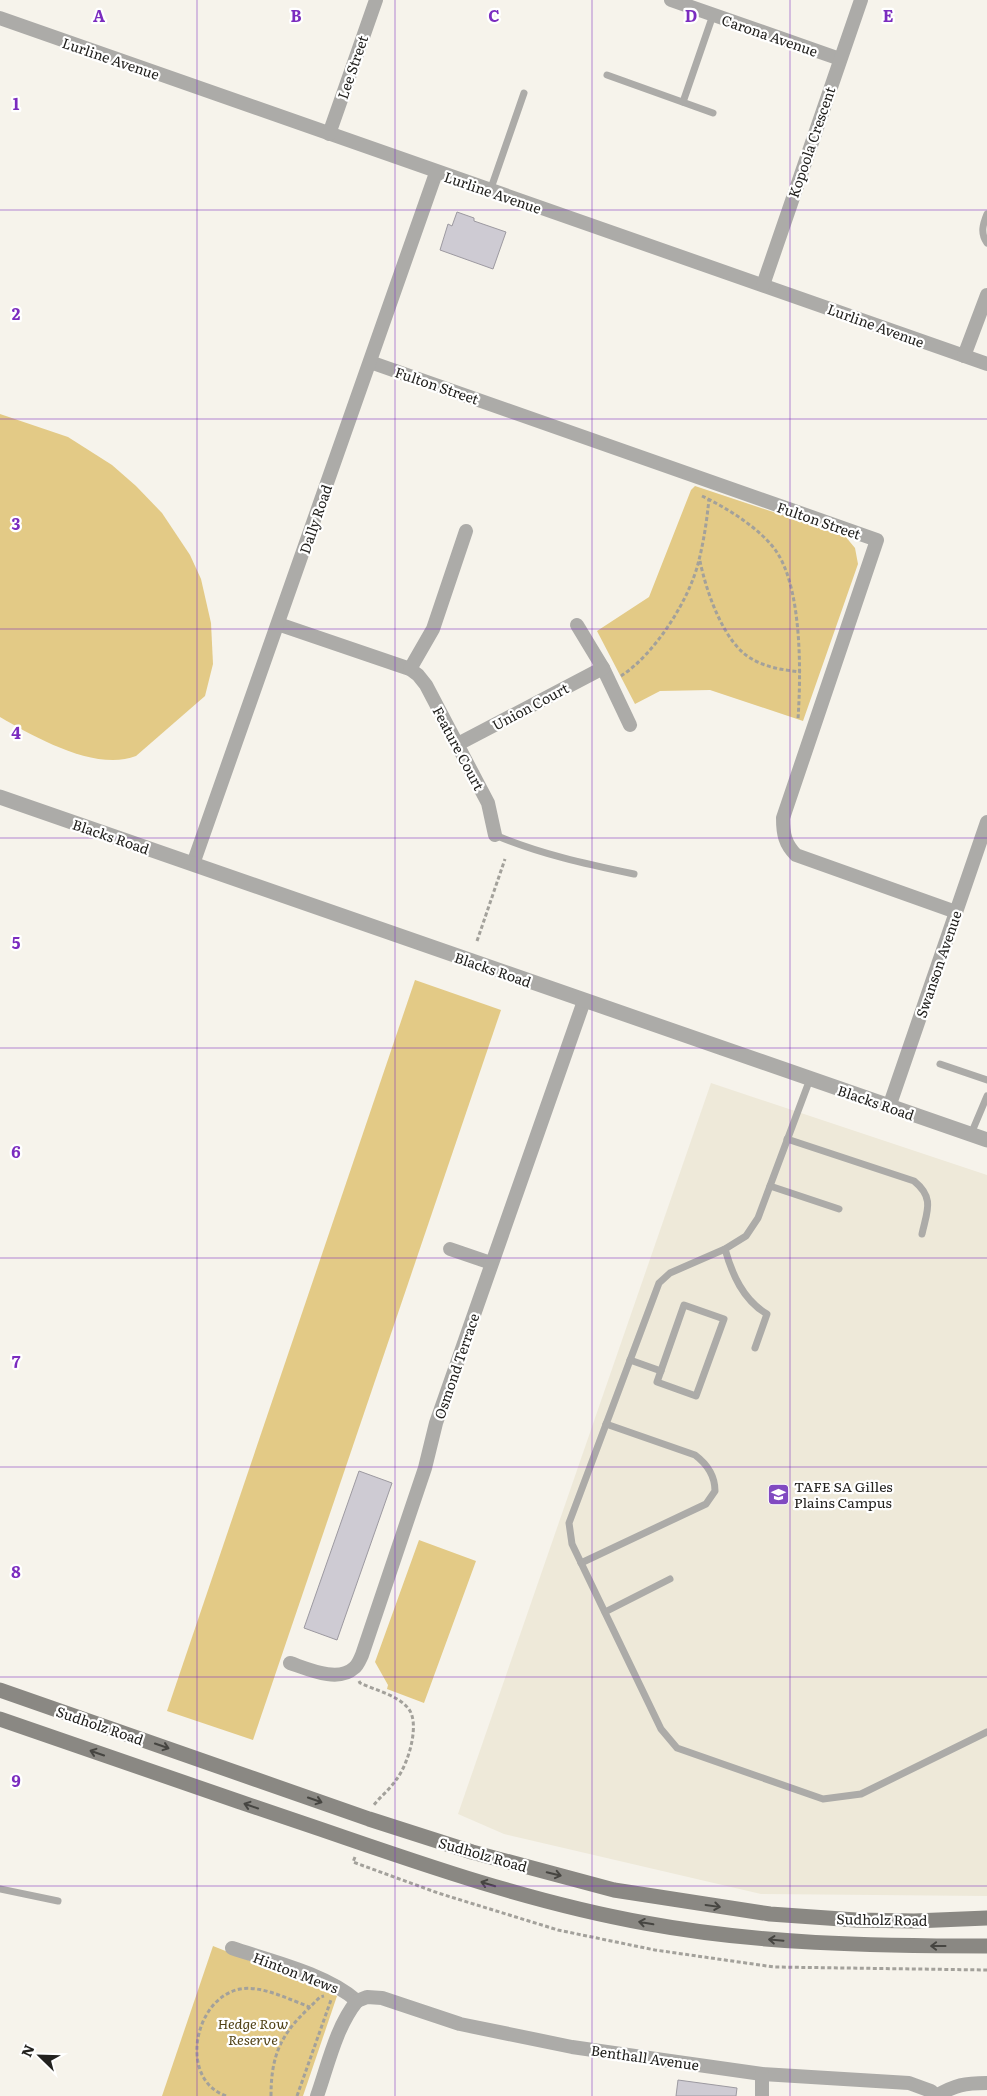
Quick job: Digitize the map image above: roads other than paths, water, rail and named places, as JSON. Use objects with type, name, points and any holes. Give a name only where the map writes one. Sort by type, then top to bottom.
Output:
[{"type":"main road","name":"Sudholz Road","points":[[0,1690],[369,1819],[472,1852],[614,1890],[770,1914],[895,1921],[987,1918]]},
{"type":"main road","name":"Sudholz Road","points":[[0,1719],[446,1872],[572,1907],[708,1934],[746,1938],[828,1945],[987,1946]]},
{"type":"street","name":"Lee Street","points":[[329,134],[376,0]]},
{"type":"street","name":"Carona Avenue","points":[[671,0],[840,59]]},
{"type":"street","name":"Kopoola Crescent","points":[[763,285],[861,0]]},
{"type":"street","name":"Lurline Avenue","points":[[0,18],[987,364]]},
{"type":"street","name":"Dally Road","points":[[193,864],[436,172]]},
{"type":"street","points":[[964,356],[987,295]]},
{"type":"street","name":"Fulton Street","points":[[370,362],[877,540],[783,818],[783,832],[787,845],[796,855],[956,912]]},
{"type":"street","points":[[410,669],[433,629],[466,531]]},
{"type":"street","name":"Feature Court","points":[[278,624],[410,669],[418,675],[426,685],[488,804],[494,835]]},
{"type":"street","points":[[576,625],[603,668],[630,725]]},
{"type":"street","name":"Union Court","points":[[458,744],[603,668]]},
{"type":"street","name":"Blacks Road","points":[[0,797],[987,1140]]},
{"type":"street","name":"Swanson Avenue","points":[[889,1107],[987,822]]},
{"type":"street","name":"Osmond Terrace","points":[[290,1663],[327,1674],[344,1673],[355,1668],[362,1655],[419,1487],[436,1423],[584,1001]]},
{"type":"street","points":[[450,1249],[491,1263]]},
{"type":"street","name":"Hinton Mews","points":[[232,1948],[330,1982],[348,1993],[357,2002]]},
{"type":"street","name":"Benthall Avenue","points":[[357,2002],[367,1998],[382,1998],[438,2018],[479,2028],[572,2046],[762,2074],[909,2083],[931,2090],[936,2096],[954,2086],[965,2083],[987,2083]]},
{"type":"street","points":[[317,2096],[343,2024],[357,2002]]},
{"type":"street","points":[[762,2074],[762,2096]]},
{"type":"lane","points":[[683,102],[713,15]]},
{"type":"lane","points":[[607,75],[713,113]]},
{"type":"lane","points":[[490,191],[524,93]]},
{"type":"lane","points":[[987,214],[982,227],[984,239],[987,243]]},
{"type":"lane","points":[[494,835],[560,858],[634,874]]},
{"type":"lane","points":[[940,1064],[987,1080]]},
{"type":"lane","points":[[810,1079],[758,1218],[746,1236],[725,1249],[670,1272],[659,1283],[569,1524],[572,1544],[661,1729],[677,1748],[823,1799],[861,1794],[987,1732]]},
{"type":"lane","points":[[971,1134],[987,1096]]},
{"type":"lane","points":[[787,1139],[914,1182],[927,1194],[928,1204],[922,1234]]},
{"type":"lane","points":[[770,1186],[839,1209]]},
{"type":"lane","points":[[725,1249],[730,1266],[739,1284],[751,1302],[767,1314],[755,1348]]},
{"type":"lane","points":[[684,1304],[724,1319],[696,1396],[657,1382],[661,1371],[684,1304]]},
{"type":"lane","points":[[630,1360],[661,1371]]},
{"type":"lane","points":[[581,1563],[706,1504],[715,1490],[712,1475],[704,1462],[695,1456],[606,1424]]},
{"type":"lane","points":[[605,1612],[670,1580]]},
{"type":"lane","points":[[0,1889],[58,1901]]},
{"type":"place","name":"TAFE SA Gilles Plains Campus","points":[[778,1494]]},
{"type":"park label","name":"Hedge Row Reserve","points":[[253,2032]]}]
